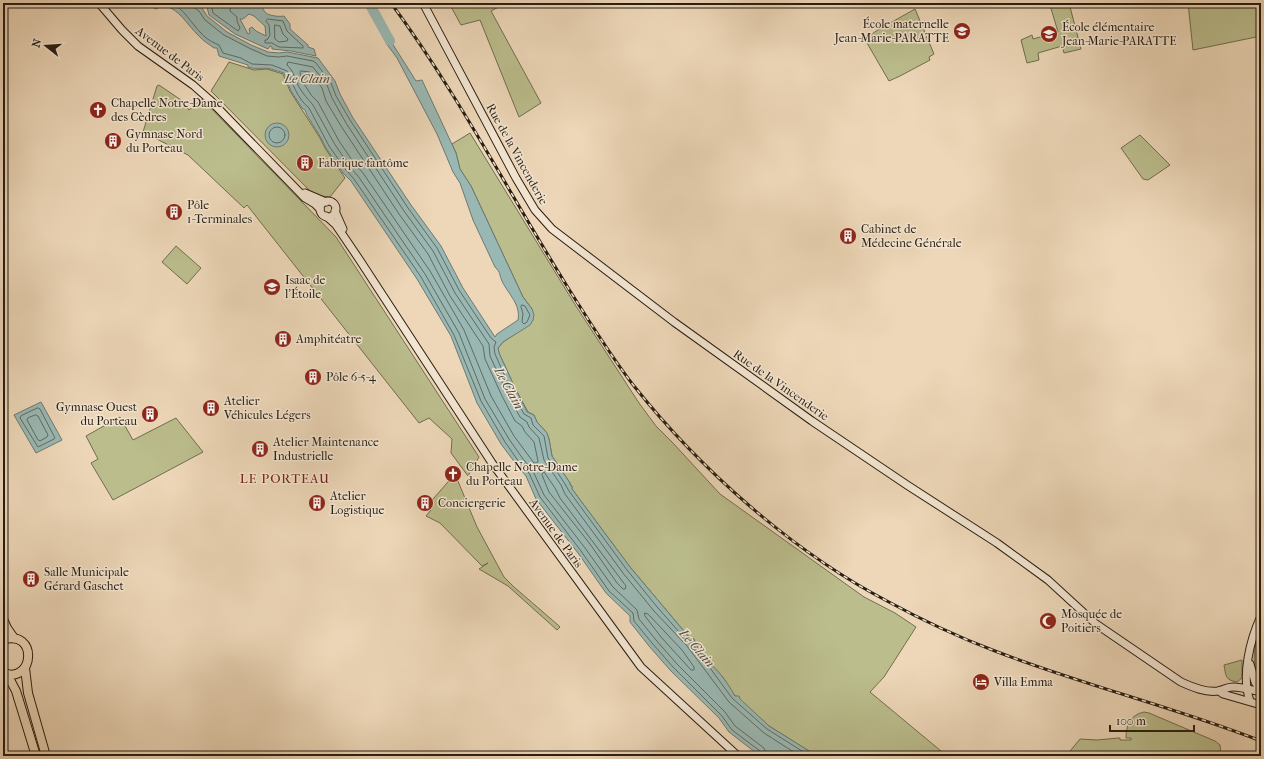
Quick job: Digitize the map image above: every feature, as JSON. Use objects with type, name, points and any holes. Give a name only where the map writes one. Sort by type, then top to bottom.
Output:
[{"type":"main road","name":"Avenue de Paris","points":[[99,3],[130,39],[202,93],[305,198],[320,209]]},
{"type":"main road","name":"Rue de la Vincenderie","points":[[423,3],[522,188],[535,210],[552,229],[674,322],[812,421],[997,543],[1048,580],[1096,624],[1181,682],[1197,689],[1219,691],[1230,687],[1247,688],[1261,692]]},
{"type":"main road","name":"Avenue de Paris","points":[[297,189],[326,202]]},
{"type":"main road","points":[[326,202],[332,203],[335,206],[335,211],[332,215],[326,216],[320,209],[322,204],[326,202]]},
{"type":"main road","name":"Avenue de Paris","points":[[335,211],[359,259]]},
{"type":"main road","name":"Avenue de Paris","points":[[326,216],[336,225],[359,259],[492,463],[641,667],[738,756]]},
{"type":"main road","points":[[1250,701],[1247,688],[1248,658],[1253,635],[1261,616]]},
{"type":"main road","points":[[3,619],[6,628],[14,638],[24,644],[29,652],[25,668],[28,693],[46,756]]},
{"type":"main road","points":[[3,640],[14,638]]},
{"type":"main road","points":[[1248,658],[1255,682],[1261,692]]},
{"type":"main road","points":[[5,674],[20,672],[25,668]]},
{"type":"main road","points":[[5,674],[16,691],[36,756]]},
{"type":"main road","name":"Rue de la Vincenderie","points":[[1219,691],[1223,694],[1261,705]]},
{"type":"green space","points":[[449,3],[506,3],[491,11],[541,103],[519,117],[480,20],[461,25]]},
{"type":"green space","points":[[1057,3],[1069,3],[1081,49],[1064,53],[1062,46],[1038,53],[1039,60],[1027,63],[1021,40],[1032,35],[1033,39],[1058,32],[1050,5]]},
{"type":"green space","points":[[1188,3],[1261,3],[1261,36],[1193,50]]},
{"type":"green space","points":[[915,9],[934,54],[929,57],[930,60],[889,81],[867,41],[874,32]]},
{"type":"green space","points":[[229,62],[254,70],[267,69],[283,74],[290,91],[345,178],[330,197],[320,196],[311,192],[211,91]]},
{"type":"green space","points":[[159,85],[181,100],[189,110],[202,99],[336,237],[479,457],[468,476],[451,453],[452,439],[429,418],[419,423],[247,205],[244,208],[188,155],[143,132],[157,86]]},
{"type":"green space","points":[[470,133],[574,303],[639,403],[656,426],[720,494],[864,597],[895,613],[916,627],[884,677],[870,692],[947,756],[817,756],[769,726],[735,696],[722,676],[711,665],[695,643],[694,639],[690,638],[630,567],[572,489],[572,486],[552,456],[547,433],[537,422],[534,415],[528,412],[499,353],[498,348],[503,342],[518,332],[532,309],[523,297],[471,186],[460,169],[452,144]]},
{"type":"green space","points":[[1140,135],[1170,165],[1148,180],[1143,179],[1121,148]]},
{"type":"green space","points":[[176,246],[201,268],[187,284],[162,262]]},
{"type":"green space","points":[[120,417],[133,440],[176,418],[203,452],[113,500],[91,463],[98,459],[86,436]]},
{"type":"green space","points":[[455,474],[477,527],[504,577],[560,627],[557,630],[508,586],[479,569],[488,563],[482,566],[440,523],[426,516],[431,510],[429,509],[427,511],[425,509],[426,507]]},
{"type":"green space","points":[[1261,627],[1261,683],[1255,669],[1254,655],[1256,641]]},
{"type":"green space","points":[[1242,660],[1242,678],[1237,682],[1228,679],[1224,665]]},
{"type":"green space","points":[[1144,712],[1215,741],[1220,745],[1220,756],[1066,756],[1080,739],[1097,740],[1120,738],[1120,740],[1131,740],[1131,738],[1126,738],[1128,725],[1132,718],[1139,713]]},
{"type":"water","points":[[154,3],[194,3],[200,8],[202,3],[204,3],[202,8],[207,16],[227,32],[251,45],[268,52],[287,52],[318,58],[335,81],[353,118],[411,205],[441,246],[463,288],[495,337],[497,334],[518,320],[518,309],[502,281],[473,220],[460,183],[453,172],[437,134],[397,58],[386,43],[390,41],[392,43],[416,81],[422,80],[456,153],[460,169],[471,186],[523,297],[532,309],[534,315],[530,325],[503,342],[498,348],[527,412],[534,415],[537,422],[547,433],[552,456],[572,486],[572,489],[630,567],[690,638],[694,639],[702,654],[723,677],[735,696],[739,696],[740,699],[769,726],[817,756],[760,756],[729,732],[719,718],[670,670],[630,622],[630,616],[606,593],[578,553],[536,499],[526,476],[501,444],[477,403],[451,336],[417,279],[351,181],[343,173],[326,148],[305,110],[302,108],[291,91],[284,73],[268,68],[251,68],[248,67],[248,65],[219,56],[217,48],[214,48],[202,39],[179,14],[163,5],[156,9],[154,8]]},
{"type":"water","name":"Le Clain","points":[[206,3],[260,3],[264,11],[267,13],[274,16],[284,16],[290,24],[290,29],[308,45],[308,47],[314,49],[316,56],[272,49],[270,46],[268,49],[235,34],[209,15]],"holes":[[[249,14],[254,16],[265,26],[266,36],[256,31],[252,27],[249,29],[250,33],[248,34],[240,19],[243,19]]]},
{"type":"water","points":[[277,123],[282,124],[288,130],[288,140],[282,146],[277,147],[272,146],[266,140],[265,135],[266,130],[272,124]]},
{"type":"water","points":[[41,402],[62,440],[36,453],[14,415]]},
{"type":"waterway","points":[[369,3],[390,41]]},
{"type":"railway","points":[[391,3],[441,76],[554,265],[619,365],[634,386],[688,448],[718,478],[750,506],[783,533],[852,581],[900,608],[940,628],[981,646],[1061,675],[1195,717],[1261,741]]},
{"type":"place","name":"École maternelle Jean-Marie-PARATTE","points":[[962,31]]},
{"type":"place","name":"École élémentaire Jean-Marie-PARATTE","points":[[1049,34]]},
{"type":"place","name":"Chapelle Notre-Dame des Cèdres","points":[[98,110]]},
{"type":"place","name":"Gymnase Nord du Porteau","points":[[113,141]]},
{"type":"place","name":"Fabrique fantôme","points":[[305,163]]},
{"type":"place","name":"Pôle 1-Terminales","points":[[174,212]]},
{"type":"place","name":"Cabinet de Médecine Générale","points":[[848,236]]},
{"type":"place","name":"Isaac de l'Étoile","points":[[272,287]]},
{"type":"place","name":"Amphitéatre","points":[[283,339]]},
{"type":"place","name":"Pôle 6-5-4","points":[[313,377]]},
{"type":"place","name":"Atelier Véhicules Légers","points":[[211,408]]},
{"type":"place","name":"Gymnase Ouest du Porteau","points":[[150,414]]},
{"type":"place","name":"Atelier Maintenance Industrielle","points":[[260,449]]},
{"type":"place","name":"Chapelle Notre-Dame du Porteau","points":[[453,474]]},
{"type":"place","name":"Atelier Logistique","points":[[317,503]]},
{"type":"place","name":"Conciergerie","points":[[425,503]]},
{"type":"place","name":"Salle Municipale Gérard Gaschet","points":[[31,579]]},
{"type":"place","name":"Mosquée de Poitiers","points":[[1048,621]]},
{"type":"place","name":"Villa Emma","points":[[981,682]]},
{"type":"district","name":"LE PORTEAU","points":[[285,478]]}]
